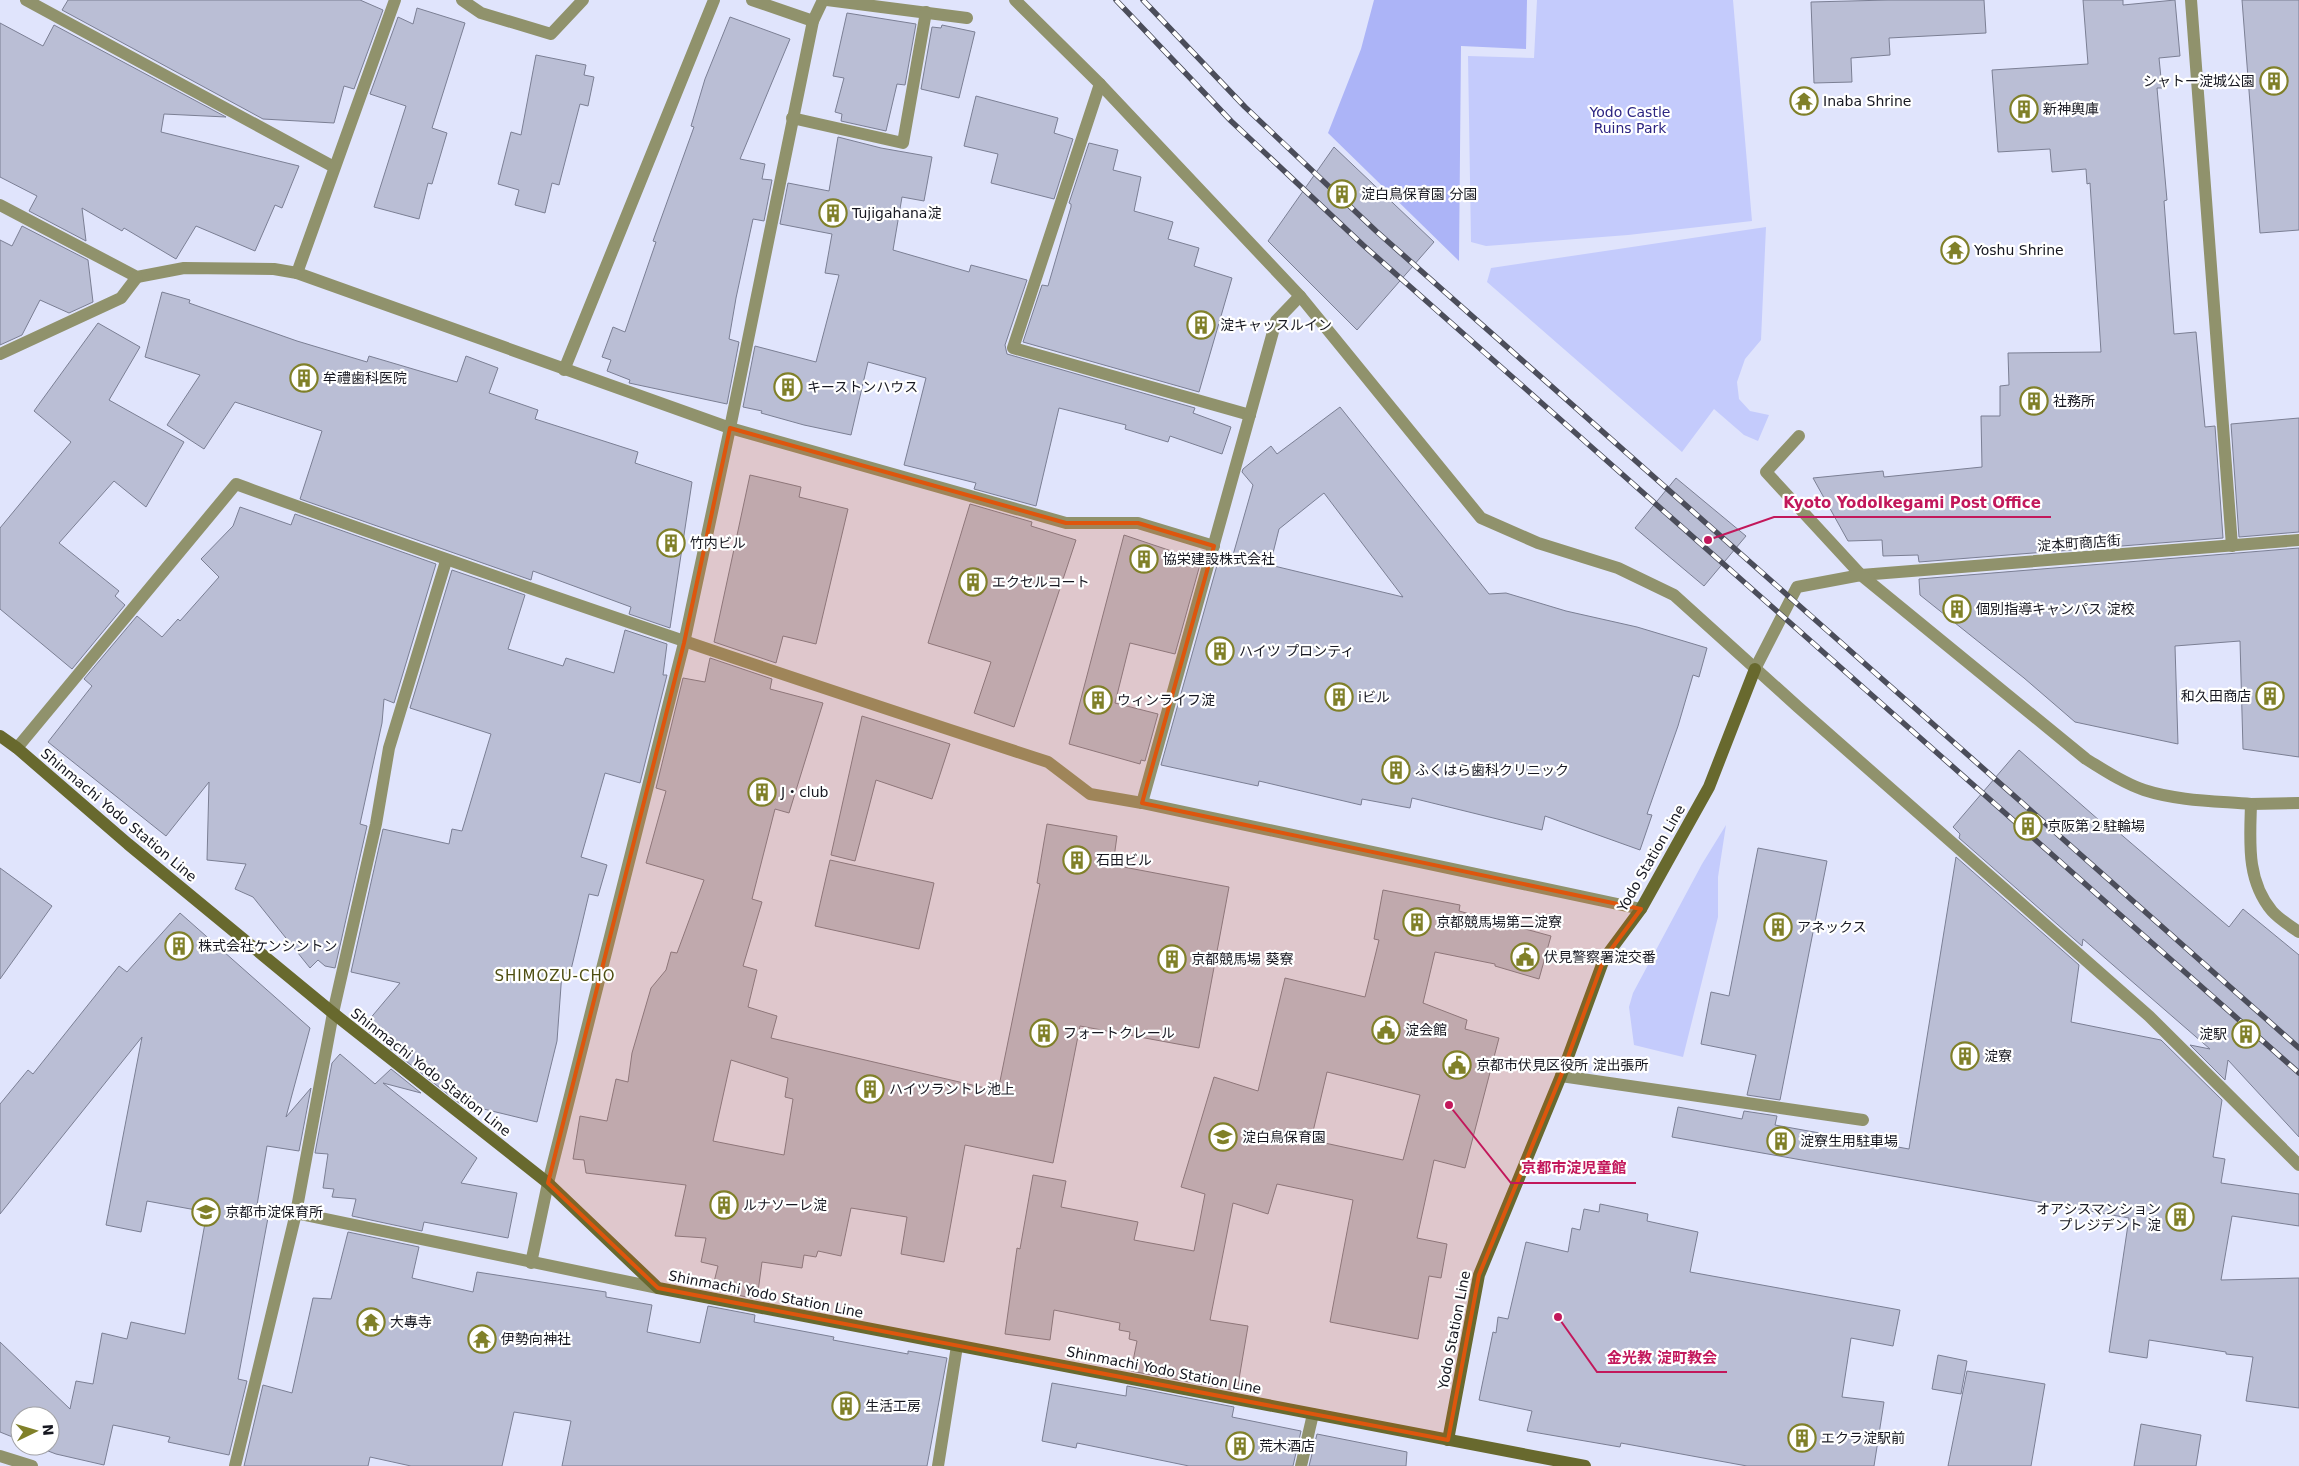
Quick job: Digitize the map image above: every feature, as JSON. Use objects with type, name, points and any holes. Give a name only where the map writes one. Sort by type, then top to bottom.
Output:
[{"type":"main road","name":"Yodo Station Line","points":[[1448,1440],[1479,1275],[1561,1076],[1604,959],[1642,909],[1709,787],[1755,669]]},
{"type":"main road","name":"Shinmachi Yodo Station Line","points":[[0,736],[17,748],[128,844],[333,1013],[548,1183],[658,1288],[1448,1440]]},
{"type":"main road","points":[[1448,1440],[1585,1466]]},
{"type":"street","points":[[26,0],[334,167]]},
{"type":"street","points":[[297,273],[395,0]]},
{"type":"street","points":[[462,0],[481,13],[551,34],[583,0]]},
{"type":"street","points":[[564,370],[714,0]]},
{"type":"street","points":[[752,0],[812,21]]},
{"type":"street","points":[[531,1263],[548,1183],[684,643],[730,428],[812,21],[823,0]]},
{"type":"street","points":[[827,0],[967,18]]},
{"type":"street","points":[[1015,0],[1100,84],[1300,296],[1481,518],[1538,543],[1618,568],[1674,595],[1755,669],[2149,1016],[2299,1165]]},
{"type":"street","points":[[2191,0],[2232,546]]},
{"type":"street","points":[[792,118],[903,143],[926,12]]},
{"type":"street","points":[[1100,84],[1013,348],[1250,415]]},
{"type":"street","points":[[0,205],[137,277],[184,268],[274,269],[297,273],[730,428],[1066,523],[1138,523],[1214,546]]},
{"type":"street","points":[[0,354],[121,298],[137,277]]},
{"type":"street","points":[[1142,803],[1276,321],[1300,296]]},
{"type":"street","points":[[1799,436],[1766,472],[1861,575],[2086,759],[2114,777],[2142,790],[2176,798],[2251,804],[2299,803]]},
{"type":"street","points":[[17,748],[236,484],[446,561],[684,643],[1048,762],[1090,794],[1142,803],[1642,909]]},
{"type":"street","name":"淀本町商店街","points":[[1755,669],[1797,587],[1861,575],[2299,540]]},
{"type":"street","points":[[235,1466],[296,1213],[333,1013],[376,824],[389,748],[446,561]]},
{"type":"street","points":[[2251,804],[2251,865],[2259,890],[2272,911],[2299,932]]},
{"type":"street","points":[[1561,1076],[1863,1120]]},
{"type":"street","points":[[296,1213],[658,1288]]},
{"type":"street","points":[[938,1466],[957,1346]]},
{"type":"street","points":[[1301,1466],[1313,1414]]},
{"type":"street","points":[[0,1456],[32,1466]]},
{"type":"highlighted area","points":[[730,428],[1066,523],[1138,523],[1214,546],[1142,803],[1641,909],[1604,959],[1561,1076],[1479,1275],[1448,1440],[658,1288],[548,1183],[684,643]]},
{"type":"green space","name":"Yodo Castle Ruins Park","points":[[1537,0],[1733,0],[1752,221],[1628,235],[1486,246],[1471,242],[1468,56],[1534,58]]},
{"type":"green space","points":[[1766,227],[1761,340],[1745,359],[1737,382],[1739,399],[1750,411],[1769,415],[1758,441],[1744,435],[1714,409],[1682,452],[1487,282],[1491,268]]},
{"type":"green space","points":[[1726,825],[1718,877],[1718,917],[1683,1057],[1634,1045],[1629,1007],[1633,993],[1702,864]]},
{"type":"shaded area","points":[[1374,0],[1527,0],[1526,49],[1461,46],[1459,261],[1328,133],[1361,49]]},
{"type":"building","points":[[68,0],[360,0],[383,10],[354,89],[344,86],[334,123],[263,119],[62,10]]},
{"type":"building","points":[[1984,0],[1986,33],[1889,38],[1890,55],[1851,58],[1852,82],[1814,83],[1811,2]]},
{"type":"building","points":[[2083,0],[2123,0],[2123,5],[2175,0],[2180,56],[2159,58],[2162,88],[2157,88],[2167,200],[2164,201],[2174,334],[2196,332],[2205,427],[2215,426],[2223,538],[1919,562],[1918,555],[1883,556],[1882,540],[1848,541],[1813,478],[1883,471],[1884,477],[1982,467],[1981,416],[2000,416],[2000,386],[2009,385],[2008,353],[2101,352],[2090,183],[2087,184],[2086,169],[2052,172],[2050,149],[1998,152],[1992,70],[2088,64]]},
{"type":"building","name":"シャトー淀城公園","points":[[2242,0],[2299,0],[2299,230],[2260,233]]},
{"type":"building","points":[[417,8],[465,23],[432,128],[447,133],[432,184],[428,183],[419,219],[374,207],[406,106],[370,94],[398,17],[413,24]]},
{"type":"building","points":[[847,13],[916,24],[905,85],[897,84],[886,131],[841,121],[842,114],[835,112],[844,78],[833,76]]},
{"type":"building","points":[[730,17],[790,39],[740,159],[765,164],[762,179],[772,180],[764,221],[753,219],[736,298],[729,339],[739,342],[727,404],[629,383],[630,380],[607,371],[611,360],[602,357],[613,327],[625,332],[656,242],[653,241],[694,127],[691,126],[705,79]]},
{"type":"building","points":[[0,23],[43,46],[54,25],[226,117],[164,114],[161,132],[299,166],[282,208],[275,205],[255,251],[196,226],[176,259],[124,228],[122,231],[82,208],[86,241],[29,211],[37,196],[0,177]]},
{"type":"building","points":[[942,25],[975,32],[959,98],[921,89],[932,27],[941,28]]},
{"type":"building","points":[[536,55],[586,65],[584,75],[594,77],[588,106],[580,104],[559,185],[552,183],[545,213],[515,205],[519,190],[498,184],[511,132],[521,135]]},
{"type":"building","points":[[976,96],[1058,118],[1054,133],[1073,139],[1054,199],[991,183],[998,154],[964,146]]},
{"type":"building","points":[[838,137],[881,148],[932,157],[924,201],[902,197],[893,250],[969,272],[971,265],[1027,280],[1005,345],[1007,354],[1195,408],[1193,413],[1231,427],[1222,454],[1170,436],[1168,442],[1125,429],[1126,425],[1059,408],[1036,506],[974,489],[976,483],[904,465],[926,378],[868,362],[851,435],[804,425],[761,413],[762,411],[743,407],[755,346],[816,362],[839,275],[825,273],[832,234],[780,224],[788,183],[829,191]]},
{"type":"building","points":[[1089,143],[1118,150],[1113,170],[1141,177],[1134,211],[1173,222],[1168,239],[1199,248],[1194,266],[1232,278],[1199,392],[1023,342],[1042,285],[1048,286],[1071,207],[1069,203]]},
{"type":"building","name":"淀白鳥保育園 分園","points":[[1334,147],[1434,242],[1357,330],[1268,241]]},
{"type":"building","points":[[22,226],[88,260],[93,302],[69,313],[40,300],[22,335],[0,345],[0,240],[12,246]]},
{"type":"building","points":[[162,292],[190,300],[189,303],[297,341],[367,362],[369,356],[457,382],[466,356],[498,368],[489,393],[538,410],[535,419],[638,452],[635,463],[692,482],[670,628],[629,614],[631,607],[533,571],[531,580],[300,499],[322,431],[235,402],[204,449],[167,425],[200,375],[145,357]]},
{"type":"building","points":[[98,323],[140,347],[109,400],[184,442],[146,507],[114,481],[59,543],[119,591],[115,596],[125,605],[72,669],[0,609],[0,528],[71,442],[34,411]]},
{"type":"building","points":[[1340,407],[1489,594],[1506,593],[1566,611],[1637,627],[1707,648],[1699,677],[1693,675],[1678,726],[1647,814],[1652,815],[1640,850],[1545,816],[1542,830],[1412,798],[1410,808],[1362,799],[1361,805],[1259,781],[1258,786],[1161,765],[1221,551],[1233,555],[1253,485],[1242,472],[1243,469],[1271,446],[1277,454]],"holes":[[[1324,493],[1403,597],[1270,565],[1279,529]]]},
{"type":"building","points":[[2299,418],[2299,532],[2239,537],[2231,424]]},
{"type":"building","points":[[750,475],[801,487],[799,497],[848,509],[816,644],[783,636],[776,663],[714,642]]},
{"type":"building","points":[[1676,478],[1746,536],[1704,586],[1635,528]]},
{"type":"building","points":[[970,504],[1032,522],[1031,526],[1076,540],[1014,727],[974,713],[991,662],[928,643]]},
{"type":"building","points":[[240,507],[291,525],[295,514],[436,564],[394,703],[384,699],[382,723],[360,824],[367,826],[335,968],[325,966],[318,960],[310,968],[253,897],[235,889],[246,864],[207,860],[209,782],[166,836],[48,742],[92,686],[84,679],[137,616],[162,637],[178,619],[180,621],[219,577],[201,559],[233,526]]},
{"type":"building","points":[[1124,535],[1201,561],[1175,654],[1130,643],[1115,703],[1158,714],[1145,761],[1141,760],[1140,764],[1069,744]]},
{"type":"building","points":[[2299,548],[2299,757],[2243,749],[2240,641],[2175,646],[2178,744],[2075,722],[2024,678],[1920,595],[1919,579]]},
{"type":"building","points":[[452,570],[525,595],[508,649],[563,666],[566,658],[614,673],[625,630],[667,644],[663,675],[667,675],[640,783],[605,773],[581,857],[607,865],[598,896],[589,894],[570,974],[562,972],[557,1041],[537,1122],[459,1103],[363,1027],[400,983],[351,972],[383,829],[449,844],[452,829],[462,831],[491,734],[410,708]]},
{"type":"building","points":[[710,658],[772,679],[770,689],[823,703],[789,813],[775,809],[752,899],[762,902],[743,966],[757,970],[748,1007],[777,1016],[771,1038],[998,1091],[1040,884],[1037,883],[1047,824],[1117,836],[1113,865],[1229,887],[1199,1048],[1080,1026],[1053,1163],[965,1145],[944,1262],[901,1254],[907,1217],[851,1208],[841,1256],[818,1251],[816,1257],[804,1255],[802,1268],[762,1262],[757,1299],[712,1290],[718,1266],[701,1262],[706,1238],[675,1236],[686,1185],[586,1173],[584,1160],[573,1159],[580,1116],[607,1121],[616,1079],[628,1082],[632,1053],[651,988],[666,970],[671,952],[677,953],[704,880],[646,863],[666,791],[656,788],[683,678],[705,682]],"holes":[[[731,1060],[788,1078],[785,1097],[793,1099],[784,1155],[713,1141]]]},
{"type":"building","points":[[862,716],[950,744],[932,799],[876,780],[855,861],[831,855]]},
{"type":"building","points":[[2019,750],[2108,828],[2110,825],[2229,927],[2243,909],[2299,955],[2299,1137],[2228,1060],[2225,1080],[2190,1045],[2210,1049],[2083,939],[2082,946],[1959,838],[1960,834],[1953,827]]},
{"type":"building","name":"アネックス","points":[[1758,848],[1827,861],[1780,1100],[1747,1095],[1756,1055],[1701,1044],[1711,992],[1729,996]]},
{"type":"building","points":[[1956,857],[2079,965],[2071,1022],[2161,1040],[2222,1100],[2213,1157],[2225,1159],[2221,1183],[2299,1194],[2299,1226],[2232,1216],[2221,1280],[2299,1278],[2299,1408],[2246,1401],[2253,1357],[2149,1340],[2147,1358],[2109,1352],[2129,1218],[1672,1137],[1678,1107],[1742,1119],[1744,1111],[1777,1116],[1775,1125],[1909,1149]]},
{"type":"building","points":[[830,860],[934,883],[919,949],[815,926]]},
{"type":"building","points":[[0,868],[52,906],[0,979]]},
{"type":"building","points":[[1383,890],[1460,905],[1459,911],[1551,936],[1539,979],[1495,966],[1495,964],[1435,952],[1423,1003],[1467,1020],[1465,1029],[1499,1038],[1465,1168],[1434,1160],[1417,1238],[1447,1244],[1441,1278],[1429,1276],[1418,1339],[1330,1322],[1353,1200],[1277,1184],[1268,1214],[1233,1203],[1210,1320],[1248,1326],[1237,1391],[1131,1371],[1137,1341],[1129,1339],[1130,1332],[1119,1330],[1120,1323],[1054,1310],[1050,1340],[1005,1334],[1017,1248],[1020,1249],[1033,1175],[1066,1181],[1061,1207],[1138,1222],[1134,1240],[1194,1251],[1205,1194],[1181,1187],[1214,1077],[1258,1091],[1285,978],[1365,997],[1379,940],[1374,939]],"holes":[[[1327,1072],[1420,1095],[1403,1160],[1311,1140]]]},
{"type":"building","points":[[180,913],[310,1028],[286,1117],[311,1088],[299,1151],[267,1146],[257,1205],[270,1207],[238,1379],[247,1381],[229,1455],[168,1442],[170,1437],[113,1425],[104,1465],[60,1455],[60,1406],[10,1406],[10,1436],[0,1432],[0,1342],[70,1409],[76,1381],[93,1384],[102,1333],[127,1339],[131,1322],[185,1334],[207,1212],[147,1201],[141,1232],[106,1225],[142,1037],[0,1214],[0,1104],[28,1070],[33,1074],[119,966],[127,972]]},
{"type":"building","points":[[340,1054],[375,1084],[391,1069],[421,1093],[383,1083],[477,1158],[461,1183],[517,1193],[508,1238],[424,1222],[422,1231],[352,1216],[356,1199],[332,1197],[334,1189],[323,1188],[328,1154],[315,1153],[332,1063]]},
{"type":"building","points":[[1600,1204],[1648,1214],[1647,1221],[1698,1232],[1690,1272],[1900,1310],[1893,1346],[1851,1338],[1842,1397],[1884,1402],[1874,1466],[1747,1466],[1621,1443],[1620,1447],[1527,1431],[1532,1411],[1479,1400],[1493,1332],[1496,1333],[1498,1317],[1508,1319],[1526,1242],[1568,1252],[1572,1228],[1580,1230],[1584,1209],[1599,1212]]},
{"type":"building","points":[[348,1232],[419,1247],[412,1278],[473,1292],[477,1272],[606,1292],[606,1297],[652,1305],[647,1332],[700,1343],[708,1306],[755,1315],[754,1322],[834,1337],[833,1340],[908,1354],[908,1351],[947,1358],[927,1466],[562,1466],[571,1421],[514,1412],[502,1466],[411,1466],[370,1457],[368,1466],[244,1466],[263,1385],[292,1393],[313,1298],[331,1299]]},
{"type":"building","points":[[1938,1355],[1967,1361],[1961,1394],[1932,1389]]},
{"type":"building","points":[[1967,1371],[2045,1384],[2031,1466],[1948,1466]]},
{"type":"building","points":[[1052,1383],[1126,1396],[1127,1386],[1234,1407],[1232,1417],[1301,1431],[1293,1466],[1189,1466],[1077,1443],[1076,1448],[1042,1441]]},
{"type":"building","points":[[2141,1424],[2201,1435],[2196,1466],[2134,1466]]},
{"type":"building","points":[[1317,1434],[1407,1452],[1406,1466],[1309,1466]]},
{"type":"railway","points":[[1116,0],[1231,121],[1363,245],[2299,1073]]},
{"type":"railway","points":[[1143,0],[1245,107],[1376,231],[2299,1048]]},
{"type":"place","name":"シャトー淀城公園","points":[[2274,81]]},
{"type":"place","name":"Inaba Shrine","points":[[1804,101]]},
{"type":"place","name":"新神輿庫","points":[[2024,109]]},
{"type":"place","name":"淀白鳥保育園 分園","points":[[1342,194]]},
{"type":"place","name":"Tujigahana淀","points":[[833,213]]},
{"type":"place","name":"Yoshu Shrine","points":[[1955,250]]},
{"type":"place","name":"淀キャッスルイン","points":[[1201,325]]},
{"type":"place","name":"牟禮歯科医院","points":[[304,378]]},
{"type":"place","name":"キーストンハウス","points":[[788,387]]},
{"type":"place","name":"社務所","points":[[2034,401]]},
{"type":"place","name":"Kyoto YodoIkegami Post Office","points":[[1708,540]]},
{"type":"place","name":"竹内ビル","points":[[671,543]]},
{"type":"place","name":"協栄建設株式会社","points":[[1144,559]]},
{"type":"place","name":"エクセルコート","points":[[973,582]]},
{"type":"place","name":"個別指導キャンパス 淀校","points":[[1957,609]]},
{"type":"place","name":"ハイツ プロンティ","points":[[1220,651]]},
{"type":"place","name":"和久田商店","points":[[2270,696]]},
{"type":"place","name":"iビル","points":[[1339,697]]},
{"type":"place","name":"ウィンライフ淀","points":[[1098,700]]},
{"type":"place","name":"ふくはら歯科クリニック","points":[[1396,770]]},
{"type":"place","name":"J・club","points":[[762,792]]},
{"type":"place","name":"京阪第２駐輪場","points":[[2028,826]]},
{"type":"place","name":"石田ビル","points":[[1077,860]]},
{"type":"place","name":"京都競馬場第二淀寮","points":[[1417,922]]},
{"type":"place","name":"アネックス","points":[[1778,927]]},
{"type":"place","name":"株式会社ケンシントン","points":[[179,946]]},
{"type":"place","name":"伏見警察署淀交番","points":[[1525,957]]},
{"type":"place","name":"京都競馬場 葵寮","points":[[1172,959]]},
{"type":"place","name":"淀会館","points":[[1386,1030]]},
{"type":"place","name":"フォートクレール","points":[[1044,1033]]},
{"type":"place","name":"淀駅","points":[[2246,1034]]},
{"type":"place","name":"淀寮","points":[[1965,1056]]},
{"type":"place","name":"京都市伏見区役所 淀出張所","points":[[1457,1065]]},
{"type":"place","name":"ハイツラントレ池上","points":[[870,1089]]},
{"type":"place","name":"京都市淀児童館","points":[[1449,1105]]},
{"type":"place","name":"淀白鳥保育園","points":[[1223,1137]]},
{"type":"place","name":"淀寮生用駐車場","points":[[1781,1141]]},
{"type":"place","name":"ルナソーレ淀","points":[[724,1205]]},
{"type":"place","name":"京都市淀保育所","points":[[206,1212]]},
{"type":"place","name":"オアシスマンション プレジデント 淀","points":[[2180,1217]]},
{"type":"place","name":"金光教 淀町教会","points":[[1558,1317]]},
{"type":"place","name":"大專寺","points":[[371,1322]]},
{"type":"place","name":"伊勢向神社","points":[[482,1339]]},
{"type":"place","name":"生活工房","points":[[846,1406]]},
{"type":"place","name":"エクラ淀駅前","points":[[1802,1438]]},
{"type":"place","name":"荒木酒店","points":[[1240,1446]]},
{"type":"district","name":"SHIMOZU-CHO","points":[[555,976]]}]
